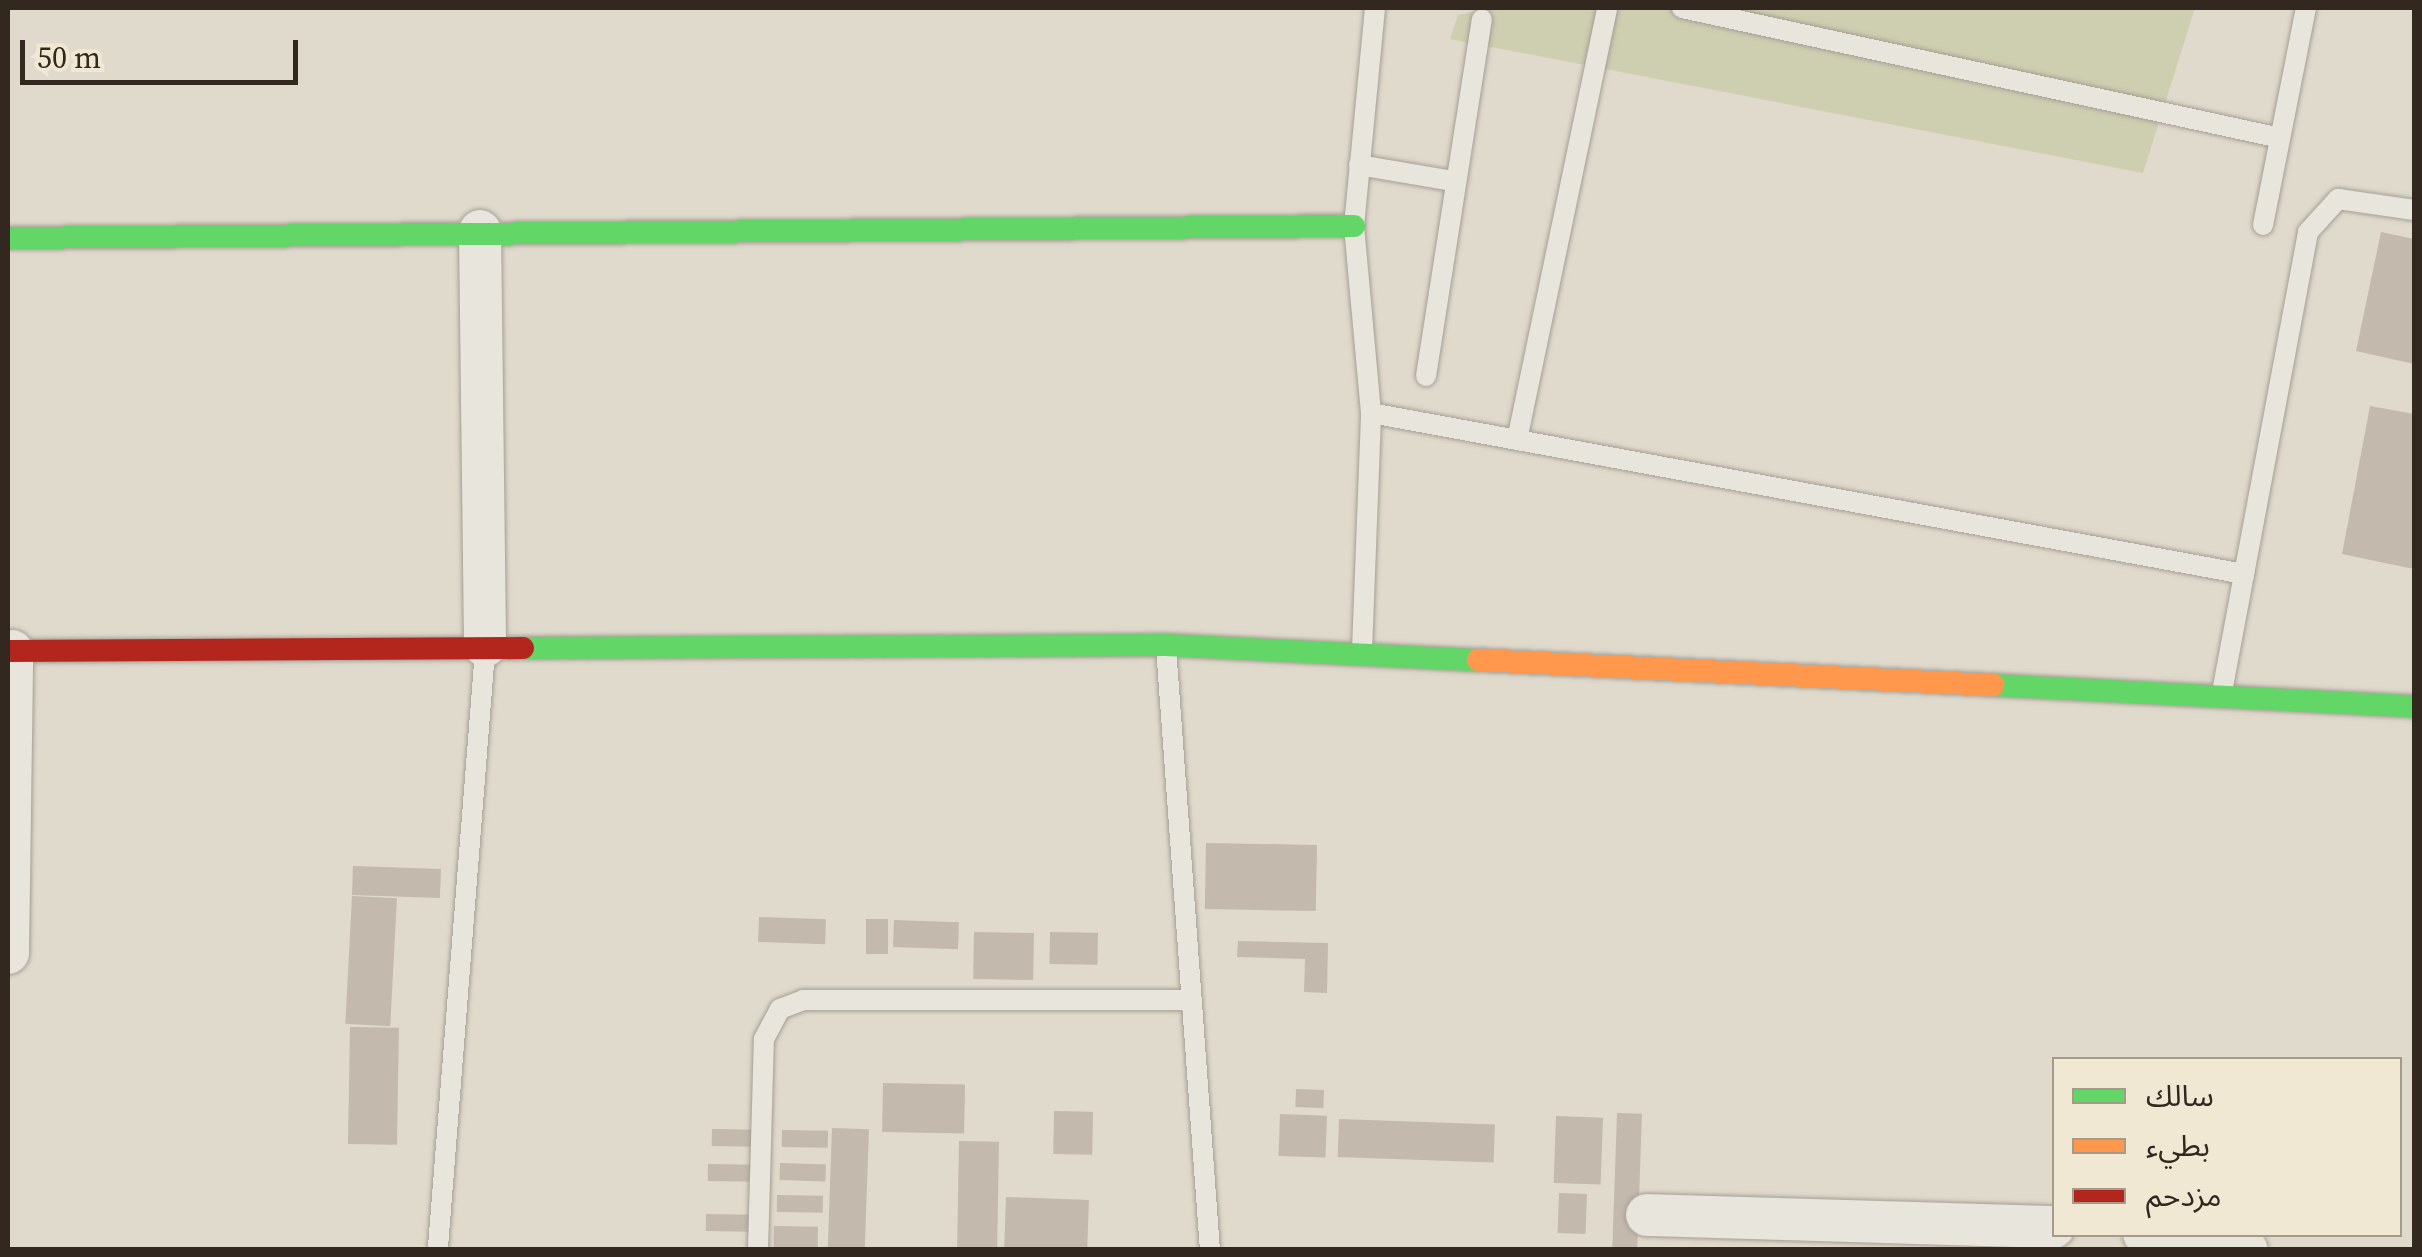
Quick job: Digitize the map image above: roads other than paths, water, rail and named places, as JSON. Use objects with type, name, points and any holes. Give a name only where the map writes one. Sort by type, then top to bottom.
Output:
[{"type":"street","points":[[8,238],[1354,226]]},
{"type":"street","points":[[480,231],[486,646]]},
{"type":"street","points":[[8,954],[10,651],[1166,645],[2222,692],[2414,706]]},
{"type":"street","points":[[1647,1215],[2052,1227]]},
{"type":"street","points":[[2163,1237],[2247,1250]]},
{"type":"lane","points":[[1362,653],[1371,413],[1354,226],[1376,8]]},
{"type":"lane","points":[[1517,440],[1607,8]]},
{"type":"lane","points":[[1682,8],[2280,138]]},
{"type":"lane","points":[[2263,224],[2306,8]]},
{"type":"lane","points":[[1426,376],[1453,181],[1482,19]]},
{"type":"lane","points":[[1360,166],[1453,181]]},
{"type":"lane","points":[[2222,692],[2308,232],[2338,200],[2414,210]]},
{"type":"lane","points":[[1371,413],[2244,574]]},
{"type":"lane","points":[[1166,645],[1210,1250]]},
{"type":"lane","points":[[438,1247],[486,646]]},
{"type":"lane","points":[[758,1250],[764,1038],[780,1009],[803,1000],[1192,1000]]}]
